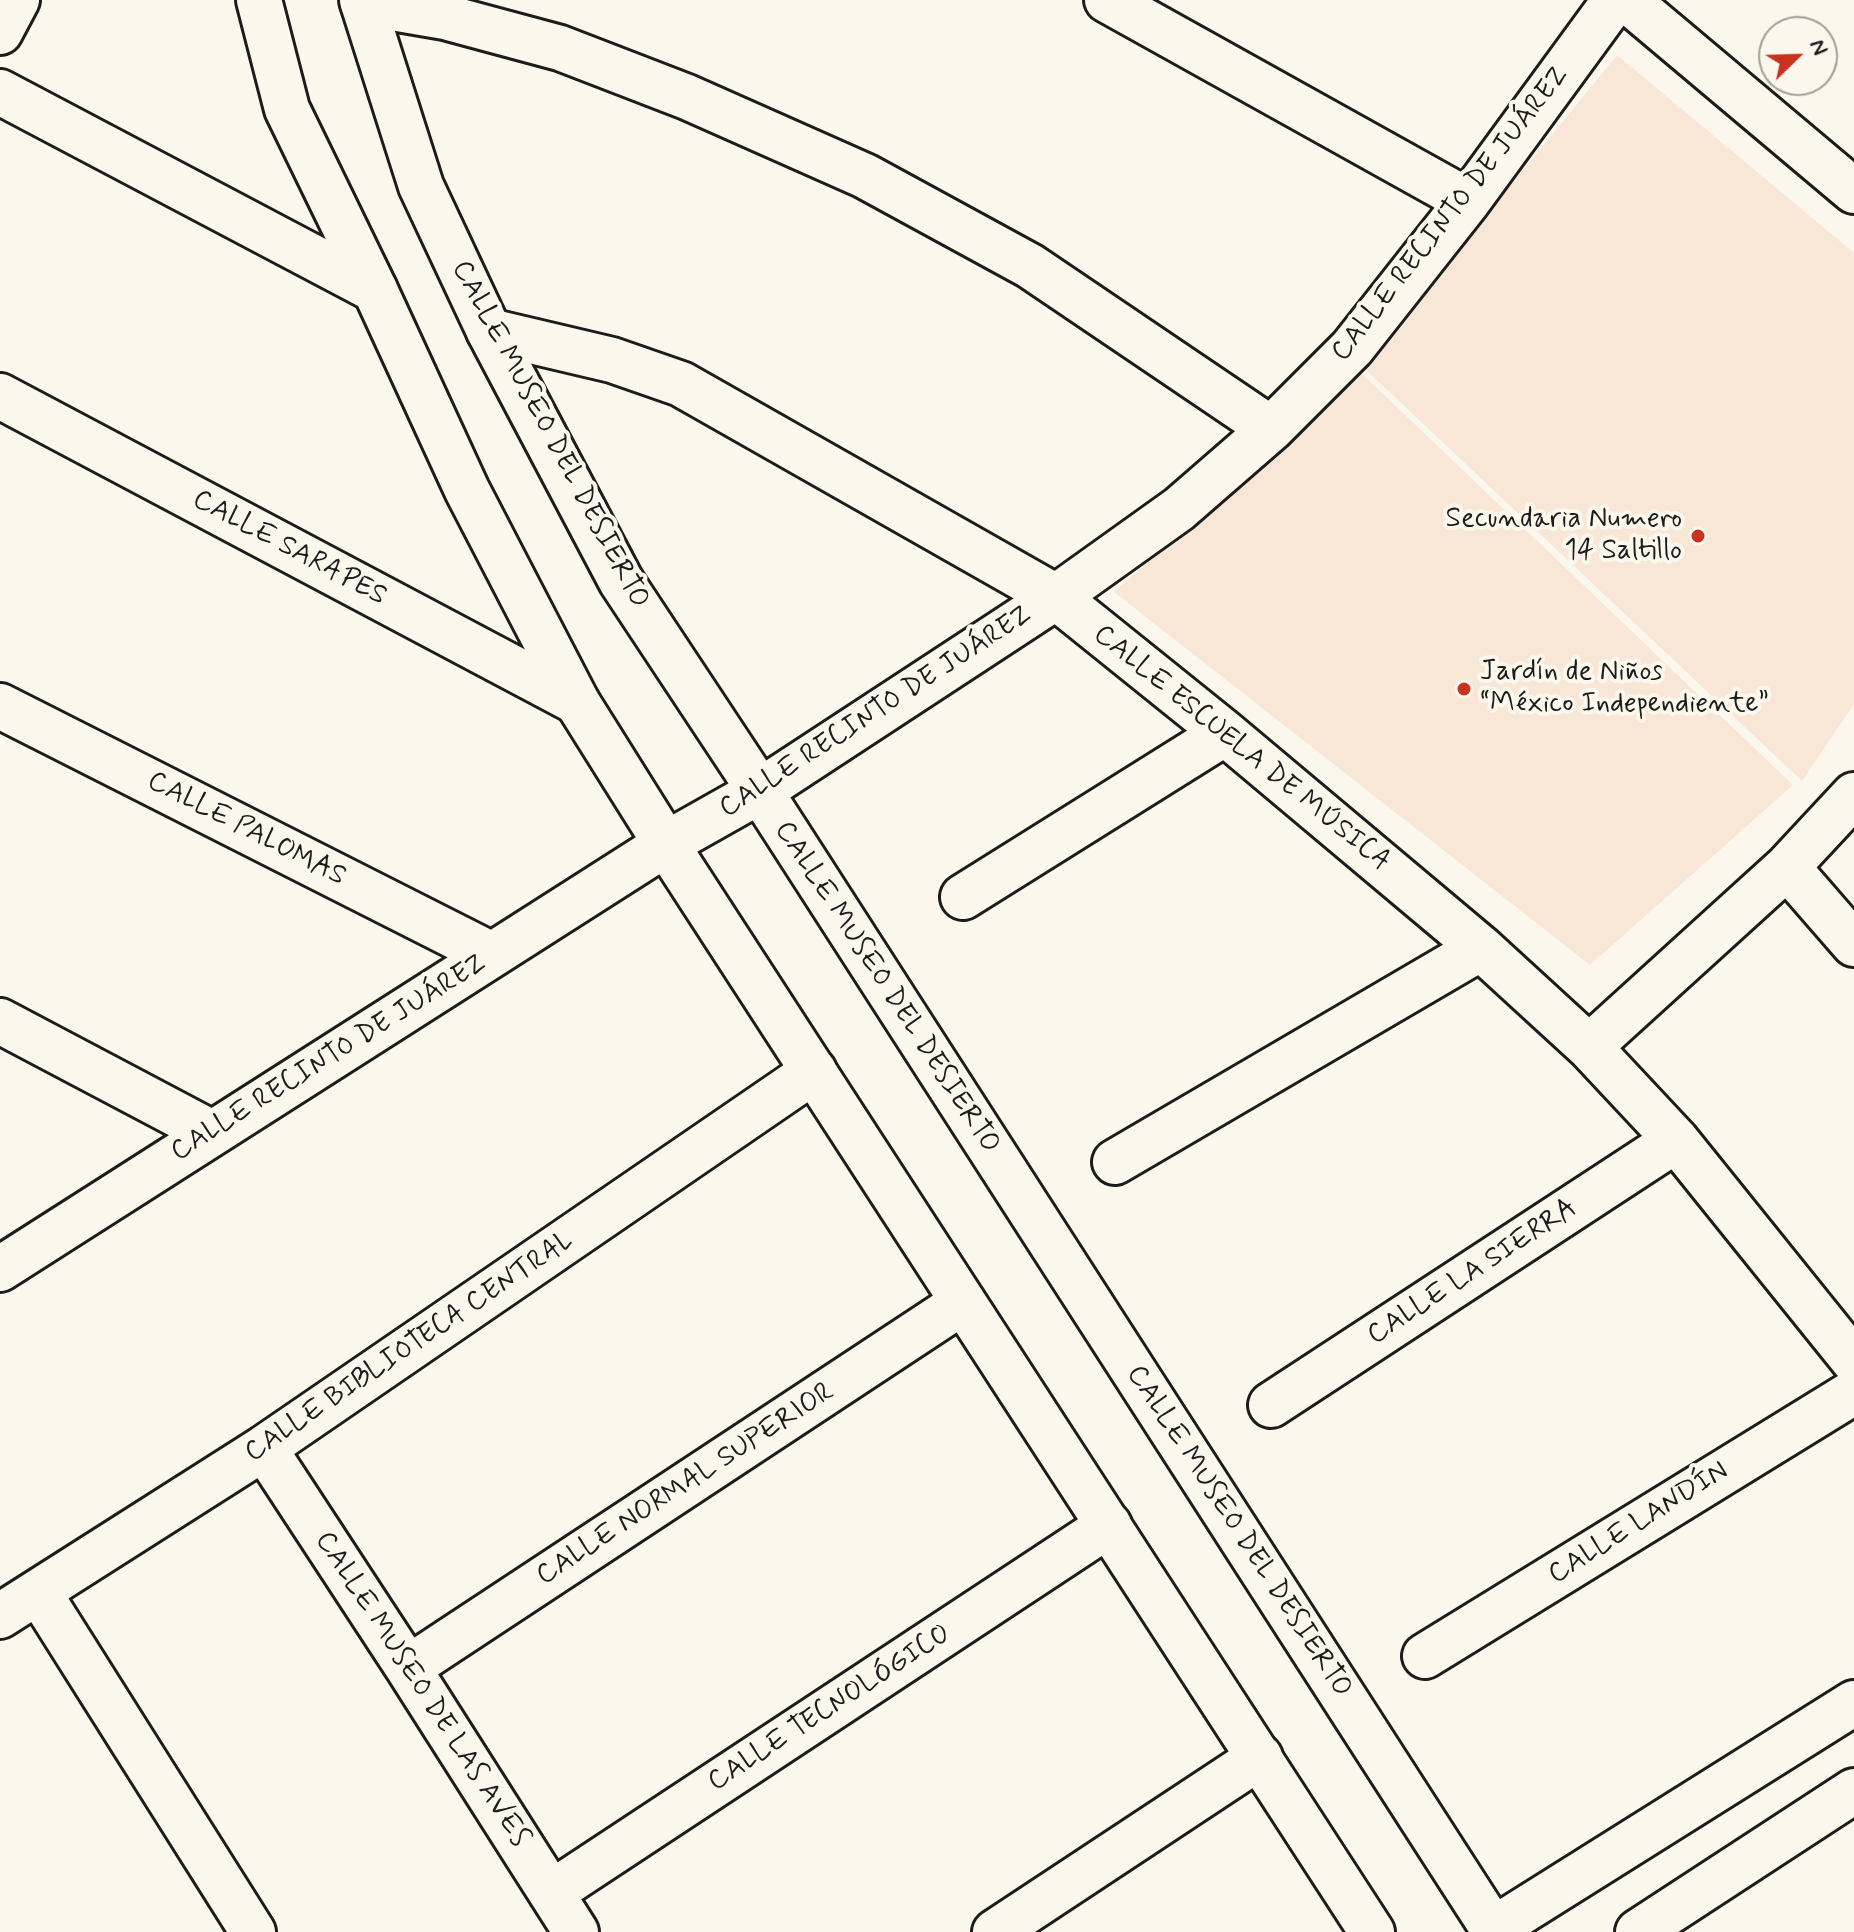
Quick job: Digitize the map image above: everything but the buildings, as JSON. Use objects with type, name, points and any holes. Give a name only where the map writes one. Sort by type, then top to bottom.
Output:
[{"type":"street","points":[[0,32],[17,0]]},
{"type":"street","points":[[259,0],[287,109],[467,490],[577,702],[1372,1932]]},
{"type":"street","points":[[1107,0],[1468,201]]},
{"type":"street","name":"CALLE RECINTO DE JUÁREZ","points":[[0,1269],[666,844],[760,791],[1056,597],[1179,509],[1271,429],[1352,348],[1468,201],[1615,0]]},
{"type":"street","points":[[1627,0],[1854,191]]},
{"type":"street","points":[[362,2],[445,17],[560,48],[687,97],[865,176],[1030,266],[1271,429]]},
{"type":"street","name":"CALLE MUSEO DEL DESIERTO","points":[[362,2],[421,186],[489,331],[621,581],[760,791],[1493,1931]]},
{"type":"street","points":[[0,92],[375,290]]},
{"type":"street","name":"CALLE ESCUELA DE MÚSICA","points":[[489,331],[612,360],[681,384],[1056,597],[1225,733],[1481,948],[1589,1047],[1676,1140],[1854,1361]]},
{"type":"street","name":"CALLE SARAPES","points":[[0,396],[577,702]]},
{"type":"street","name":"CALLE PALOMAS","points":[[0,706],[492,955]]},
{"type":"street","points":[[963,897],[1225,733]]},
{"type":"street","points":[[1589,1047],[1787,867],[1854,795]]},
{"type":"street","points":[[1787,867],[1854,944]]},
{"type":"street","points":[[1115,1162],[1481,948]]},
{"type":"street","points":[[0,1021],[212,1133]]},
{"type":"street","name":"CALLE BIBLIOTECA CENTRAL","points":[[0,1616],[264,1448],[814,1071]]},
{"type":"street","name":"CALLE LA SIERRA","points":[[1271,1405],[1676,1140]]},
{"type":"street","name":"CALLE NORMAL SUPERIOR","points":[[408,1668],[963,1302]]},
{"type":"street","name":"CALLE LANDÍN","points":[[1425,1656],[1854,1392]]},
{"type":"street","name":"CALLE MUSEO DE LAS AVES","points":[[264,1448],[576,1932]]},
{"type":"street","name":"CALLE TECNOLÓGICO","points":[[551,1893],[1109,1525]]},
{"type":"street","points":[[39,1593],[253,1932]]},
{"type":"street","points":[[1493,1931],[1854,1703]]},
{"type":"street","points":[[995,1932],[1260,1757]]},
{"type":"street","points":[[1638,1932],[1854,1791]]},
{"type":"shaded area","name":"Secundaria Numero 14 Saltillo","points":[[1617,55],[1854,253],[1854,704],[1802,781],[1363,367]]},
{"type":"shaded area","name":"Jardín de Niños “México Independiente”","points":[[1360,372],[1793,785],[1590,965],[1114,592]]},
{"type":"place","name":"Secundaria Numero 14 Saltillo","points":[[1698,536]]},
{"type":"place","name":"Jardín de Niños “México Independiente”","points":[[1464,689]]}]
